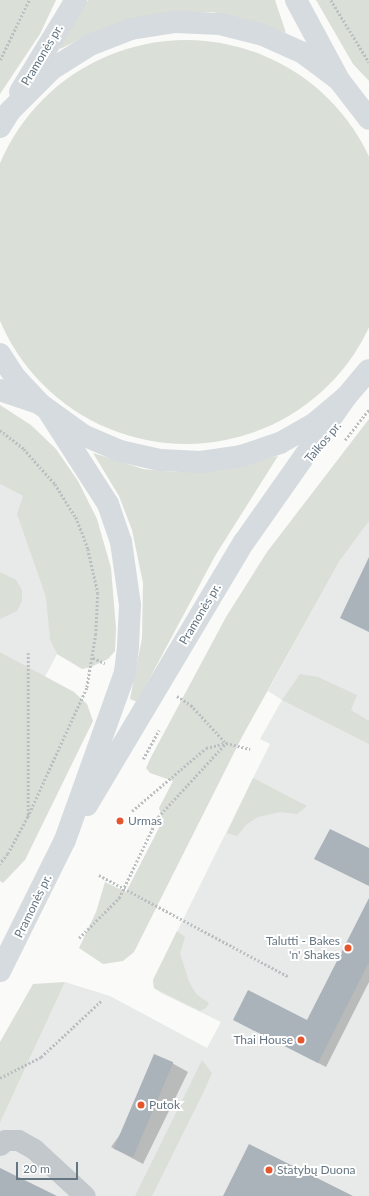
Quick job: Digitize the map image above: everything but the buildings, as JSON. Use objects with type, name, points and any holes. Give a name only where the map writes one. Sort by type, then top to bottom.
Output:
[{"type":"main road","name":"Pramonės pr.","points":[[5,119],[33,68],[76,0]]},
{"type":"main road","points":[[296,0],[312,26],[339,80],[369,119]]},
{"type":"main road","points":[[5,119],[52,69],[90,45],[131,29],[175,22],[220,24],[263,34],[303,53],[339,80]]},
{"type":"main road","points":[[312,26],[344,68],[369,94]]},
{"type":"main road","points":[[0,354],[15,377],[44,408],[83,435],[120,451],[160,460],[201,462],[241,456],[280,443],[315,423],[346,397],[369,370]]},
{"type":"main road","name":"Taikos pr.","points":[[277,496],[369,387]]},
{"type":"main road","points":[[0,390],[44,408]]},
{"type":"main road","name":"Pramonės pr.","points":[[0,971],[65,840],[160,686],[209,598],[277,496],[346,397]]},
{"type":"main road","name":"Pramonės pr.","points":[[44,408],[108,504],[121,542],[130,605],[125,672],[65,840]]},
{"type":"lane","points":[[0,1145],[5,1140],[18,1140],[34,1149],[85,1196]]},
{"type":"path","points":[[0,60],[29,0]]},
{"type":"path","points":[[331,0],[369,62]]},
{"type":"path","points":[[342,442],[369,409]]},
{"type":"path","points":[[0,430],[24,449],[55,484],[76,517],[88,549],[98,594],[96,634],[87,688],[28,817],[8,854],[0,864]]},
{"type":"path","points":[[28,653],[28,817]]},
{"type":"path","points":[[173,703],[181,689]]},
{"type":"path","points":[[182,699],[191,704],[226,743]]},
{"type":"path","points":[[143,759],[162,724]]},
{"type":"path","points":[[79,938],[119,898],[158,817],[226,743]]},
{"type":"path","points":[[132,811],[206,748],[226,743],[250,749]]},
{"type":"path","points":[[99,875],[196,930],[289,977]]},
{"type":"path","points":[[0,1078],[41,1056],[102,1001]]},
{"type":"shaded area","points":[[0,0],[56,0],[40,34],[0,94]]},
{"type":"shaded area","points":[[88,0],[275,0],[286,33],[257,23],[213,12],[167,14],[88,35],[60,49],[58,46]]},
{"type":"shaded area","points":[[316,0],[369,0],[369,81],[353,64]]},
{"type":"shaded area","points":[[186,40],[225,44],[245,48],[263,55],[298,74],[329,99],[354,130],[373,165],[380,183],[384,203],[388,242],[384,281],[380,301],[373,319],[354,354],[329,385],[298,410],[263,429],[245,436],[225,440],[186,444],[147,440],[127,436],[109,429],[74,410],[43,385],[18,354],[-1,319],[-8,301],[-12,281],[-16,242],[-12,203],[-8,183],[-1,165],[18,130],[43,99],[74,74],[109,55],[127,48],[147,44]]},
{"type":"shaded area","points":[[0,405],[31,425],[56,449],[78,481],[97,519],[111,568],[116,628],[115,651],[108,659],[91,667],[82,669],[57,654],[50,640],[46,597],[17,514],[23,496],[0,484]]},
{"type":"shaded area","points":[[369,419],[369,521],[339,562],[243,735],[134,952],[123,961],[103,964],[79,948],[96,912],[105,882],[126,892],[163,820],[159,808],[173,781],[150,773],[146,768],[150,759],[226,617],[267,552]]},
{"type":"shaded area","points":[[93,453],[143,469],[175,472],[212,471],[278,456],[215,556],[137,702],[130,699],[142,638],[143,583],[132,530],[119,496]]},
{"type":"shaded area","points":[[0,484],[23,496],[22,527],[47,597],[50,640],[57,654],[45,677],[0,652]]},
{"type":"shaded area","points":[[369,521],[369,1196],[0,1196],[0,1123],[65,982],[110,996],[207,1048],[221,1022],[161,993],[154,988],[153,980],[270,744],[260,739],[282,700],[268,691],[339,562]]},
{"type":"shaded area","points":[[0,572],[16,580],[22,590],[22,601],[17,611],[0,619]]},
{"type":"shaded area","points":[[0,652],[74,692],[87,704],[93,721],[25,860],[3,883],[0,881]]},
{"type":"shaded area","points":[[300,674],[318,677],[357,695],[351,710],[369,721],[369,744],[282,700]]},
{"type":"shaded area","points":[[253,778],[307,806],[297,814],[280,812],[258,817],[246,825],[237,836],[227,833]]},
{"type":"shaded area","points":[[177,931],[185,937],[180,953],[189,982],[197,995],[209,1003],[206,1008],[200,1011],[154,988],[153,980]]},
{"type":"shaded area","points":[[65,982],[0,1123],[0,1042],[33,984]]},
{"type":"shaded area","points":[[202,1060],[212,1073],[204,1091],[152,1196],[135,1196]]},
{"type":"place","name":"Urmas","points":[[120,821]]},
{"type":"place","name":"Talutti - Bakes 'n' Shakes","points":[[348,948]]},
{"type":"place","name":"Thai House","points":[[301,1040]]},
{"type":"place","name":"Putok","points":[[141,1105]]},
{"type":"place","name":"Statybų Duona","points":[[269,1170]]}]
